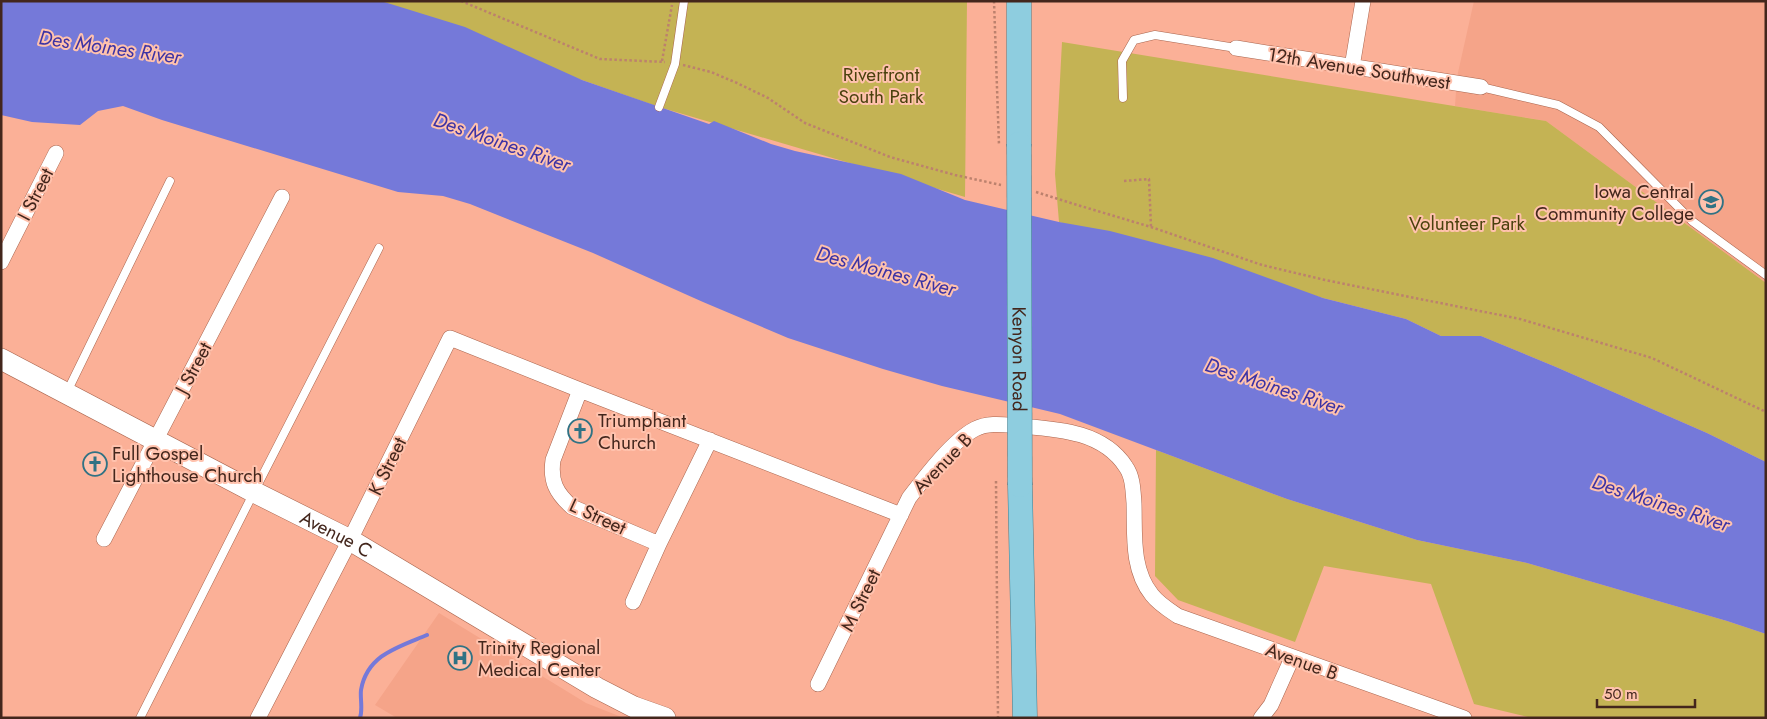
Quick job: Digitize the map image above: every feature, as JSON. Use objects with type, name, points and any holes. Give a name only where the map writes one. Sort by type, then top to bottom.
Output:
[{"type":"main road","name":"Kenyon Road","points":[[1019,1],[1009,144],[1025,718]]},
{"type":"street","points":[[1352,67],[1363,1]]},
{"type":"street","name":"12th Avenue Southwest","points":[[1236,48],[1481,87]]},
{"type":"street","name":"I Street","points":[[1,262],[56,153]]},
{"type":"street","name":"J Street","points":[[104,539],[282,197]]},
{"type":"street","name":"K Street","points":[[258,718],[350,540],[450,338],[580,390]]},
{"type":"street","name":"Avenue C","points":[[1,359],[254,492],[350,540],[597,688],[634,707],[665,718]]},
{"type":"street","points":[[580,390],[901,515]]},
{"type":"street","name":"L Street","points":[[580,390],[552,460],[551,472],[560,497],[572,506],[659,544]]},
{"type":"street","name":"Avenue B","points":[[901,515],[909,498],[924,478],[960,441],[975,429],[991,424],[1058,429],[1085,436],[1117,455],[1127,468],[1133,487],[1137,566],[1152,596],[1178,616],[1464,718]]},
{"type":"street","points":[[633,602],[710,440]]},
{"type":"street","name":"M Street","points":[[818,684],[901,515]]},
{"type":"street","points":[[1261,718],[1271,705],[1292,658]]},
{"type":"lane","points":[[659,107],[675,64],[684,1]]},
{"type":"lane","points":[[1123,98],[1122,61],[1134,40],[1154,36],[1236,48]]},
{"type":"lane","points":[[1481,87],[1558,105],[1599,127],[1692,221],[1766,275]]},
{"type":"lane","points":[[66,392],[170,181]]},
{"type":"lane","points":[[140,718],[379,248]]},
{"type":"path","points":[[461,1],[600,60],[662,62],[694,66],[768,98],[805,123],[890,157],[955,175],[1010,186]]},
{"type":"path","points":[[662,62],[672,1]]},
{"type":"path","points":[[994,1],[1009,144]]},
{"type":"path","points":[[1124,181],[1149,179],[1151,226]]},
{"type":"path","points":[[1028,190],[1151,226],[1262,265],[1325,280],[1520,319],[1652,358],[1766,412]]},
{"type":"path","points":[[996,481],[998,718]]},
{"type":"shaded area","name":"Iowa Central Community College","points":[[1474,1],[1766,1],[1766,283],[1546,121],[1455,106],[1457,77]]},
{"type":"shaded area","name":"Trinity Regional Medical Center","points":[[439,613],[586,703],[624,718],[397,718],[375,705]]},
{"type":"green space","name":"Riverfront South Park","points":[[331,1],[967,1],[965,197],[659,107],[582,80]]},
{"type":"green space","name":"Volunteer Park","points":[[1062,42],[1546,121],[1766,283],[1766,462],[1707,433],[1481,336],[1441,336],[1406,319],[1323,298],[1059,222],[1055,174]]},
{"type":"green space","points":[[1156,450],[1287,499],[1417,540],[1527,563],[1766,634],[1766,718],[1532,718],[1474,704],[1431,584],[1324,566],[1295,642],[1178,600],[1155,576]]},
{"type":"water","name":"Des Moines River","points":[[1,1],[381,1],[465,27],[582,80],[709,124],[714,121],[771,144],[901,174],[965,200],[1059,222],[1110,231],[1213,258],[1323,298],[1406,319],[1441,336],[1481,336],[1707,433],[1766,462],[1766,634],[1527,563],[1417,540],[1287,499],[1060,414],[942,386],[788,338],[593,253],[470,204],[443,196],[398,192],[162,120],[123,106],[98,111],[80,125],[32,122],[1,115]]},
{"type":"waterway","points":[[360,718],[361,690],[364,678],[370,668],[377,660],[395,648],[427,635]]},
{"type":"place","name":"Iowa Central Community College","points":[[1711,202]]},
{"type":"place","name":"Triumphant Church","points":[[580,431]]},
{"type":"place","name":"Full Gospel Lighthouse Church","points":[[95,464]]},
{"type":"place","name":"Trinity Regional Medical Center","points":[[460,658]]}]
